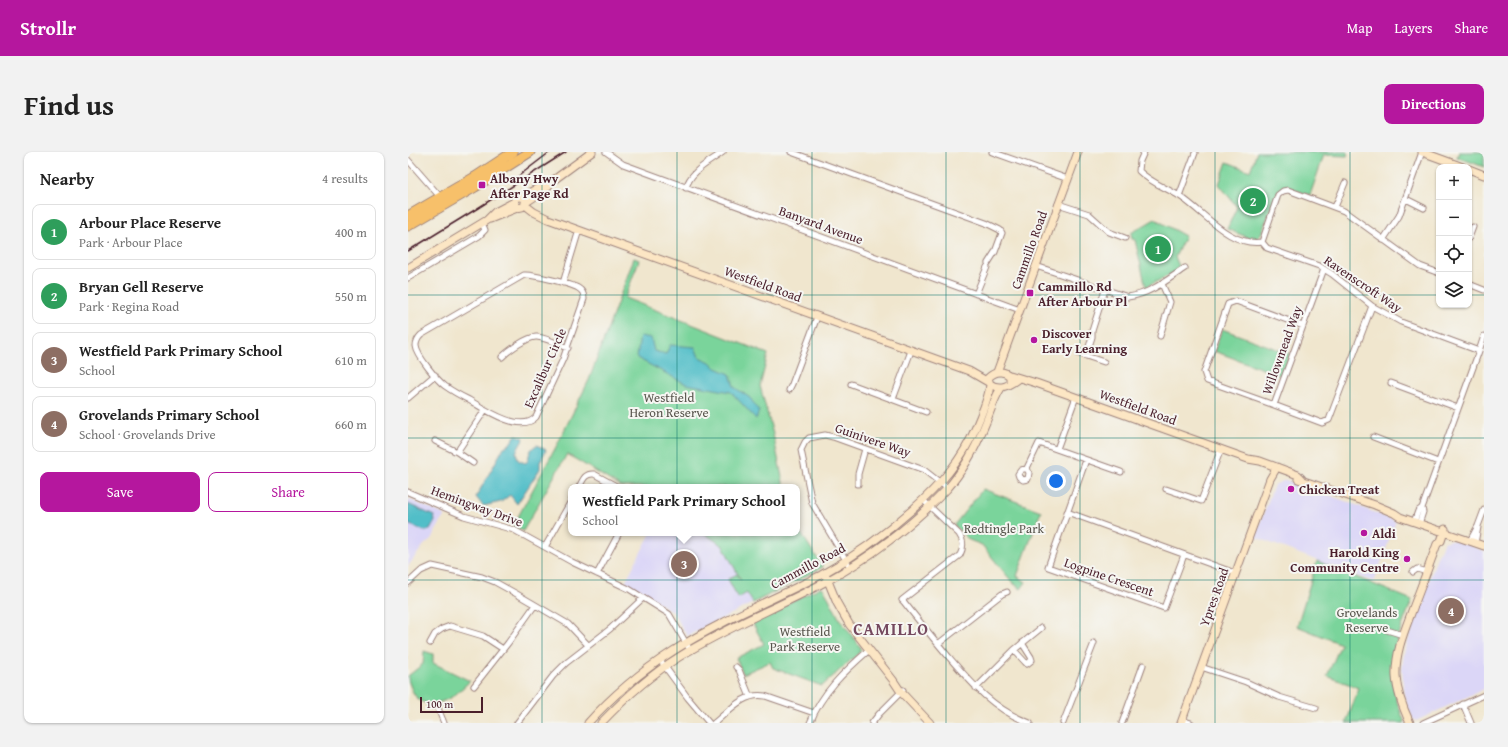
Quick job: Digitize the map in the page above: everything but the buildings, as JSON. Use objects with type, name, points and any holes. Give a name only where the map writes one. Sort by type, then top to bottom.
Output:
[{"type":"highway","points":[[408,226],[513,152]]},
{"type":"highway","points":[[408,216],[443,201],[530,152]]},
{"type":"main road","points":[[520,205],[525,199],[521,197],[555,179],[592,152]]},
{"type":"main road","points":[[574,165],[599,152]]},
{"type":"main road","name":"Cammillo Road","points":[[601,723],[630,694],[690,650],[827,581],[850,567],[896,535],[926,503],[955,465],[973,434],[996,377],[999,365],[1078,152]]},
{"type":"main road","points":[[1422,152],[1455,164]]},
{"type":"main road","points":[[1472,170],[1484,175]]},
{"type":"main road","points":[[408,268],[485,222],[520,205],[546,189],[555,179]]},
{"type":"main road","name":"Westfield Road","points":[[520,205],[548,219],[911,351],[969,371],[996,377],[1019,378],[1036,383],[1248,459],[1260,461],[1273,468],[1298,475],[1302,479],[1394,512],[1401,513],[1417,521],[1442,530],[1484,542]]},
{"type":"main road","points":[[1010,383],[1011,379],[996,377],[995,387],[1001,388],[1010,383],[1019,378]]},
{"type":"main road","name":"Cammillo Road","points":[[588,723],[614,696],[660,660],[710,630],[823,574],[876,540],[947,488],[970,458],[1001,388]]},
{"type":"main road","name":"Ypres Road","points":[[1182,721],[1273,468]]},
{"type":"main road","points":[[1410,723],[1400,697],[1396,675],[1398,655],[1403,635],[1437,544],[1441,541],[1442,530]]},
{"type":"main road","name":"Westfield Road","points":[[1473,540],[1484,546]]},
{"type":"main road","points":[[823,574],[846,621],[898,683],[903,693],[912,699],[915,706],[930,723]]},
{"type":"street","name":"Banyard Avenue","points":[[606,152],[623,164],[1020,310]]},
{"type":"street","points":[[612,152],[616,160]]},
{"type":"street","points":[[686,188],[688,180],[693,174],[723,152]]},
{"type":"street","points":[[791,152],[986,223],[1000,230],[1002,233],[995,252],[976,294]]},
{"type":"street","points":[[992,152],[1068,179]]},
{"type":"street","name":"Ravenscroft Way","points":[[1144,152],[1140,161],[1140,171],[1146,178],[1179,196],[1229,234],[1251,243],[1262,242],[1267,248],[1308,261],[1324,269],[1372,306],[1401,322],[1479,351]]},
{"type":"street","points":[[1383,240],[1399,216],[1422,152]]},
{"type":"street","points":[[1179,196],[1195,153]]},
{"type":"street","points":[[408,160],[443,201]]},
{"type":"street","points":[[1335,207],[1345,183]]},
{"type":"street","points":[[1262,242],[1278,196],[1283,191],[1288,190],[1344,211],[1420,266],[1436,272]]},
{"type":"street","points":[[1406,199],[1424,208]]},
{"type":"street","points":[[1058,204],[1089,214],[1109,232],[1125,238]]},
{"type":"street","points":[[408,278],[479,236],[485,230],[485,222]]},
{"type":"street","points":[[1470,236],[1473,227]]},
{"type":"street","points":[[563,283],[580,230]]},
{"type":"street","points":[[1036,266],[1128,297],[1139,296],[1162,284],[1185,268]]},
{"type":"street","name":"Willowmead Way","points":[[1324,269],[1274,405],[1322,423],[1329,420],[1372,306]]},
{"type":"street","name":"Excalibur Circle","points":[[524,275],[532,275],[563,283],[580,289],[583,293],[584,299],[568,348],[537,414],[532,421],[526,423],[498,417],[446,386],[435,375],[417,348],[416,341],[421,335],[524,275]]},
{"type":"street","points":[[1160,336],[1170,302],[1162,284]]},
{"type":"street","points":[[1472,285],[1484,290]]},
{"type":"street","points":[[1086,356],[1105,290]]},
{"type":"street","points":[[1274,405],[1207,381],[1204,372],[1228,304],[1236,301],[1303,326]]},
{"type":"street","points":[[789,390],[817,316]]},
{"type":"street","points":[[1417,521],[1418,511],[1422,508],[1484,336]]},
{"type":"street","points":[[502,357],[507,352],[533,337],[541,338],[568,348]]},
{"type":"street","points":[[893,400],[911,351]]},
{"type":"street","points":[[1079,354],[1104,362]]},
{"type":"street","points":[[408,398],[435,375]]},
{"type":"street","points":[[1391,383],[1458,408]]},
{"type":"street","points":[[851,384],[926,412]]},
{"type":"street","points":[[1057,449],[1076,397]]},
{"type":"street","points":[[457,452],[485,410]]},
{"type":"street","name":"Guinivere Way","points":[[850,567],[811,500],[801,450],[809,438],[825,435],[833,437],[924,470],[947,488]]},
{"type":"street","points":[[1372,436],[1438,462]]},
{"type":"street","points":[[435,441],[457,452],[473,463]]},
{"type":"street","points":[[1027,468],[1039,442],[1121,472]]},
{"type":"street","points":[[858,484],[858,474],[865,449]]},
{"type":"street","points":[[1166,489],[1201,501],[1220,449]]},
{"type":"street","points":[[1086,460],[1067,512],[1236,573]]},
{"type":"street","points":[[581,484],[584,478],[590,474],[594,474],[612,484]]},
{"type":"street","name":"Hemingway Drive","points":[[408,492],[464,516],[514,530],[572,562],[629,589],[669,614],[690,650]]},
{"type":"street","points":[[926,503],[959,534],[963,549],[960,555],[902,600],[976,688],[1000,708],[1021,720],[1030,723]]},
{"type":"street","points":[[545,547],[568,505]]},
{"type":"street","points":[[1473,540],[1484,510]]},
{"type":"street","name":"Logpine Crescent","points":[[1067,512],[1048,567],[1164,608],[1184,555]]},
{"type":"street","points":[[597,574],[617,536]]},
{"type":"street","points":[[408,583],[424,568],[430,566],[436,566],[489,579],[571,627],[588,645]]},
{"type":"street","points":[[1413,572],[1417,569],[1427,572]]},
{"type":"street","points":[[938,644],[1002,594],[1007,592]]},
{"type":"street","points":[[517,723],[553,676],[566,663],[616,623],[643,598]]},
{"type":"street","points":[[474,686],[535,605]]},
{"type":"street","points":[[430,643],[435,634],[450,626],[483,636],[503,649]]},
{"type":"street","points":[[976,688],[1014,650],[1041,628]]},
{"type":"street","points":[[1387,630],[1403,635]]},
{"type":"street","points":[[1014,650],[1027,664],[1030,662],[1032,660],[1031,657],[1022,643]]},
{"type":"street","points":[[1063,723],[1094,643]]},
{"type":"street","points":[[810,723],[828,690],[836,680],[869,650]]},
{"type":"street","points":[[660,660],[709,723]]},
{"type":"street","points":[[1122,723],[1143,665]]},
{"type":"street","points":[[736,666],[750,697]]},
{"type":"street","points":[[1201,667],[1251,684],[1279,697],[1316,708]]},
{"type":"street","points":[[872,723],[889,704],[903,693]]},
{"type":"street","points":[[714,723],[739,702],[757,695],[765,696],[814,714]]},
{"type":"street","points":[[1423,723],[1484,695]]},
{"type":"street","points":[[1463,704],[1471,723]]},
{"type":"street","points":[[437,706],[444,723]]},
{"type":"street","points":[[1182,721],[1191,723]]},
{"type":"shaded area","points":[[1286,480],[1396,521],[1374,582],[1255,537],[1274,485]]},
{"type":"shaded area","points":[[408,499],[445,515],[431,539],[424,545],[408,566]]},
{"type":"shaded area","points":[[649,536],[708,536],[723,546],[753,603],[687,636],[673,612],[625,582]]},
{"type":"shaded area","points":[[1450,540],[1464,543],[1484,551],[1484,689],[1416,721],[1413,719],[1407,706],[1402,668],[1404,653],[1437,557],[1444,542]]},
{"type":"green space","points":[[1257,152],[1348,152],[1347,156],[1324,155],[1310,195],[1286,187],[1278,191],[1261,234],[1254,240],[1227,229],[1237,207],[1219,184],[1227,162],[1250,171]]},
{"type":"green space","points":[[1459,152],[1484,152],[1484,167],[1457,157]]},
{"type":"green space","points":[[1155,219],[1185,236],[1175,257],[1179,266],[1173,273],[1146,287],[1135,240],[1132,239],[1131,233]]},
{"type":"green space","name":"Westfield Heron Reserve","points":[[634,258],[639,260],[625,298],[768,354],[760,386],[773,434],[783,484],[616,484],[567,454],[523,531],[513,526],[557,445],[589,380]]},
{"type":"green space","points":[[1222,329],[1290,354],[1282,376],[1214,351]]},
{"type":"green space","name":"Redtingle Park","points":[[983,489],[1041,511],[1017,576],[1026,582],[1021,589],[1013,583],[982,545],[969,540],[954,525]]},
{"type":"green space","points":[[800,532],[823,567],[753,603],[747,593],[738,598],[728,579],[737,574],[741,580],[723,546],[708,536],[800,536]]},
{"type":"green space","name":"Grovelands Reserve","points":[[1317,561],[1412,600],[1397,641],[1392,673],[1395,694],[1405,723],[1346,723],[1359,688],[1327,676],[1341,644],[1297,626]]},
{"type":"green space","name":"Westfield Park Reserve","points":[[821,587],[824,589],[840,620],[861,648],[860,652],[822,686],[773,668],[770,662],[743,674],[736,658],[764,644],[753,624],[774,610]]},
{"type":"green space","points":[[424,651],[433,654],[433,663],[470,681],[456,694],[446,700],[428,703],[418,699],[414,694],[408,676],[423,664]]},
{"type":"water","points":[[640,336],[651,338],[654,351],[666,354],[670,345],[695,347],[699,357],[710,362],[716,368],[730,374],[734,387],[750,398],[759,411],[756,419],[731,392],[686,384],[637,358]]},
{"type":"water","points":[[516,435],[524,438],[516,452],[518,460],[525,463],[528,461],[531,450],[537,445],[546,450],[540,462],[540,469],[517,504],[510,495],[501,502],[483,506],[476,497],[504,447],[509,445]]},
{"type":"water","points":[[408,504],[434,516],[435,521],[430,530],[424,531],[408,524]]},
{"type":"railway","points":[[516,178],[550,152]]},
{"type":"railway","points":[[408,251],[566,152]]},
{"type":"place","name":"Albany Hwy After Page Rd","points":[[482,185]]},
{"type":"place","name":"Bryan Gell Reserve","points":[[1253,201]]},
{"type":"place","name":"Arbour Place Reserve","points":[[1158,249]]},
{"type":"place","name":"Cammillo Rd After Arbour Pl","points":[[1030,293]]},
{"type":"place","name":"Discover Early Learning","points":[[1034,340]]},
{"type":"place","name":"Chicken Treat","points":[[1291,489]]},
{"type":"place","name":"Aldi","points":[[1364,533]]},
{"type":"place","name":"Harold King Community Centre","points":[[1407,559]]},
{"type":"place","name":"Westfield Park Primary School","points":[[684,564]]},
{"type":"place","name":"Grovelands Primary School","points":[[1451,611]]},
{"type":"district","name":"CAMILLO","points":[[891,628]]}]
